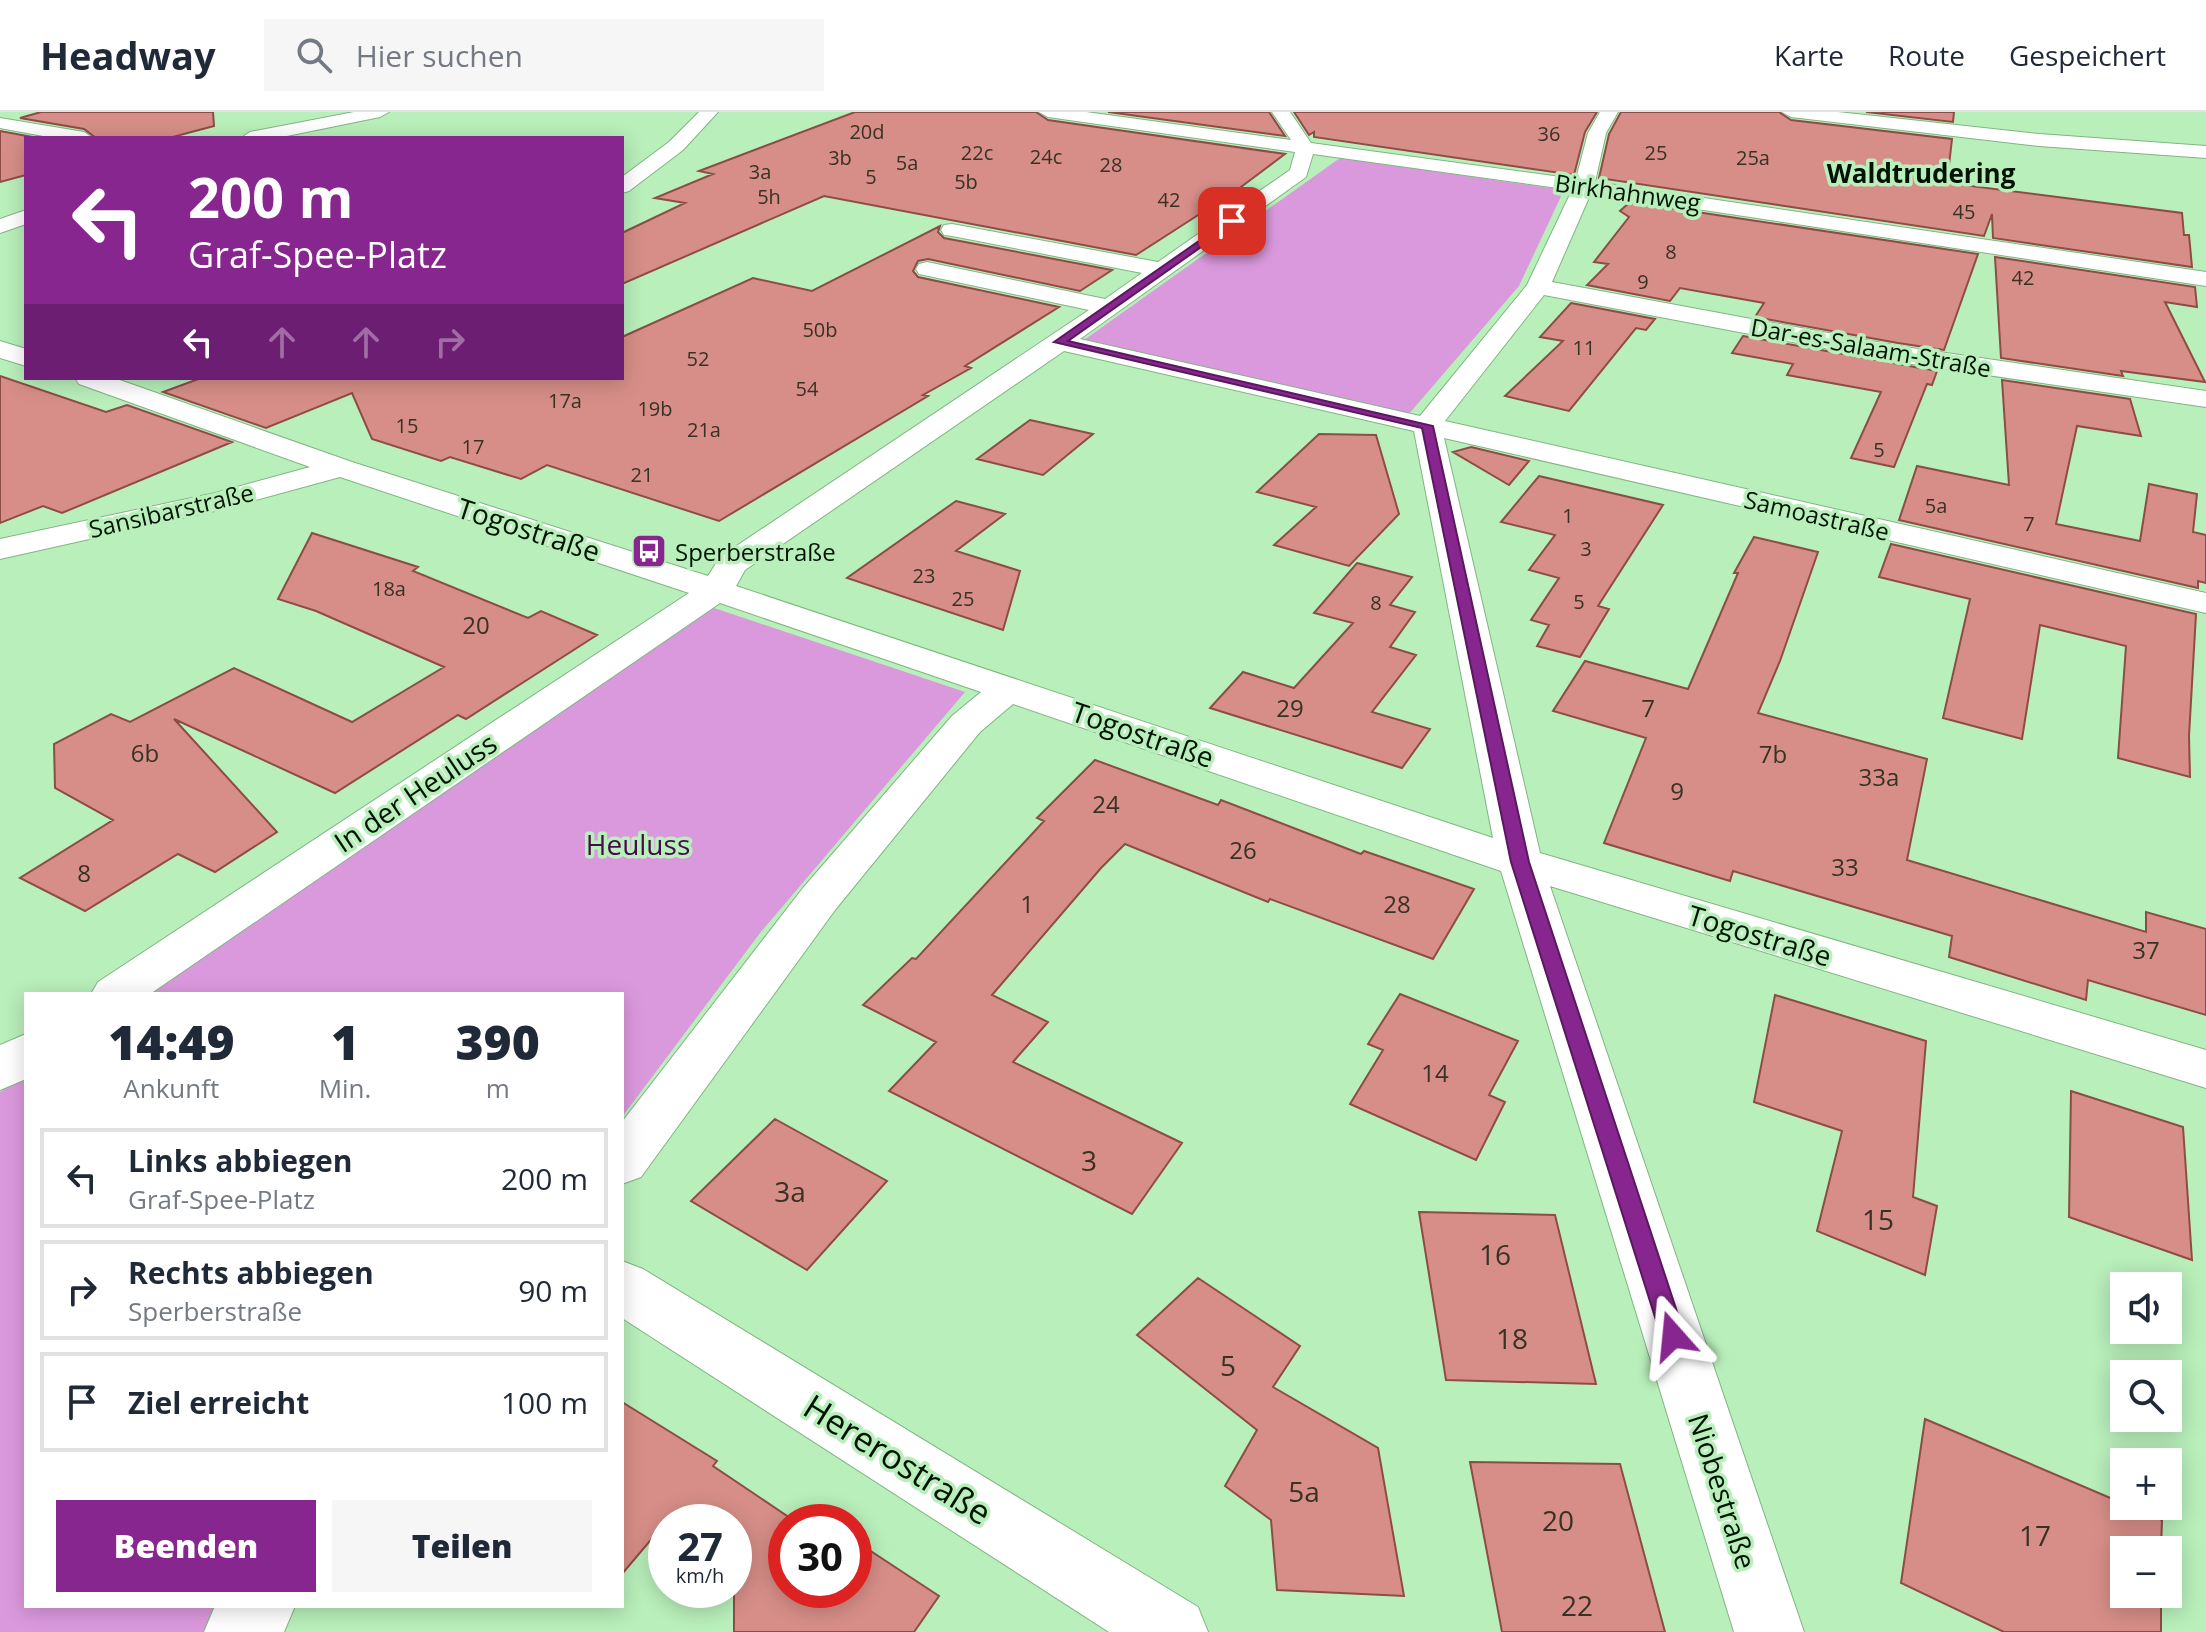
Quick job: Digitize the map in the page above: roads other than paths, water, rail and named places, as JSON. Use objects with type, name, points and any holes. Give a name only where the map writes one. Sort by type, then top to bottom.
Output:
[{"type":"street","points":[[0,120],[17,112]]},
{"type":"street","points":[[260,136],[380,112]]},
{"type":"street","points":[[624,185],[676,146],[709,112]]},
{"type":"street","name":"Birkhahnweg","points":[[1048,112],[1584,186],[2206,279]]},
{"type":"street","points":[[716,590],[732,564],[1110,307],[1299,173],[1305,147],[1281,112]]},
{"type":"street","points":[[1427,426],[1538,287],[1584,186],[1597,133],[1609,112]]},
{"type":"street","points":[[1791,112],[2039,140],[2206,152]]},
{"type":"street","points":[[0,120],[75,136]]},
{"type":"street","points":[[0,227],[24,217]]},
{"type":"street","points":[[952,230],[1162,270]]},
{"type":"street","points":[[927,269],[1110,307]]},
{"type":"street","name":"Dar-es-Salaam-Straße","points":[[1538,287],[1898,354],[2206,399]]},
{"type":"street","name":"Samoastraße","points":[[1059,342],[2206,603]]},
{"type":"street","points":[[0,349],[24,357]]},
{"type":"street","name":"Togostraße","points":[[94,380],[341,468],[716,590],[1520,862],[2206,1069]]},
{"type":"street","points":[[126,391],[153,380]]},
{"type":"street","name":"Niobestraße","points":[[1427,426],[1520,862],[1769,1632]]},
{"type":"street","name":"Sansibarstraße","points":[[0,549],[219,501],[341,468]]},
{"type":"street","name":"In der Heuluss","points":[[118,992],[716,590]]},
{"type":"street","points":[[624,1159],[819,899],[966,724],[1009,688]]},
{"type":"street","points":[[0,1071],[24,1054]]},
{"type":"street","name":"Hererostraße","points":[[624,1288],[1173,1632]]},
{"type":"street","points":[[239,1632],[258,1608]]},
{"type":"place","name":"Sperberstraße","points":[[649,551]]},
{"type":"district","name":"Waldtrudering","points":[[1921,173]]},
{"type":"park label","name":"Heuluss","points":[[638,844]]}]
